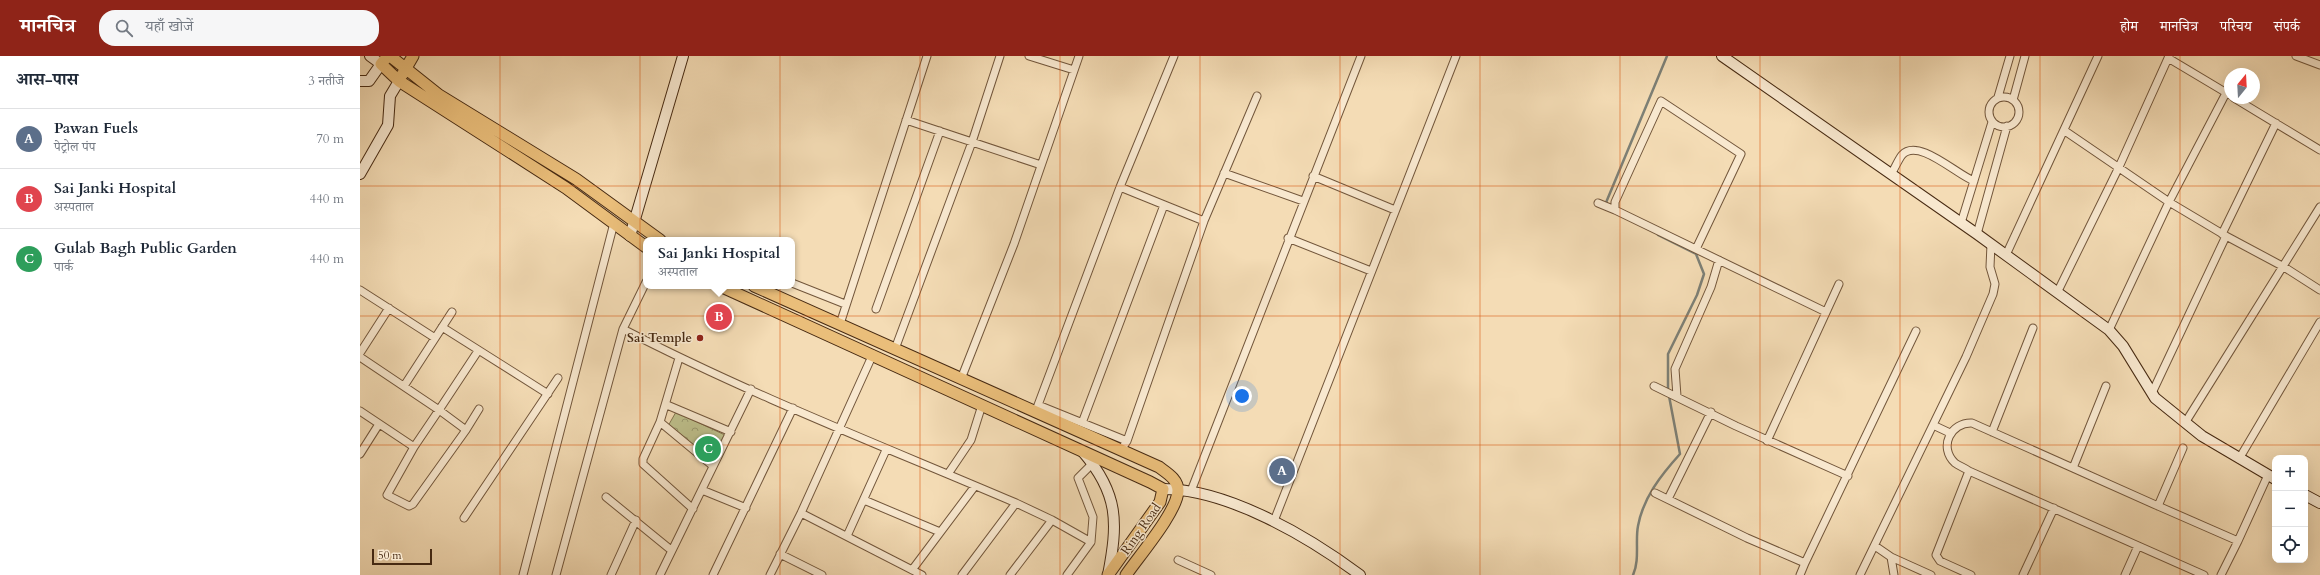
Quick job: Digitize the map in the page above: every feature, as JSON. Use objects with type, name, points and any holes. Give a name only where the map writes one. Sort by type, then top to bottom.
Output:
[{"type":"main road","points":[[399,81],[413,56]]},
{"type":"main road","points":[[377,68],[406,69],[439,95],[576,178],[656,237]]},
{"type":"main road","points":[[377,68],[566,188],[643,245]]},
{"type":"main road","points":[[727,289],[873,354],[1163,490]]},
{"type":"main road","points":[[768,289],[840,324],[961,379],[1124,446],[1172,476],[1178,489]]},
{"type":"main road","name":"Ring Road","points":[[1126,575],[1175,506],[1178,489]]},
{"type":"main road","name":"Ring Road","points":[[1108,575],[1160,502],[1163,490]]},
{"type":"street","points":[[360,74],[377,68],[370,56]]},
{"type":"street","points":[[630,236],[683,56]]},
{"type":"street","points":[[840,324],[845,304],[927,56]]},
{"type":"street","points":[[895,349],[972,142],[1000,56]]},
{"type":"street","points":[[1029,56],[1074,70]]},
{"type":"street","points":[[961,379],[1014,244],[1079,56]]},
{"type":"street","points":[[1174,56],[1120,187],[1037,409],[1082,423],[1124,446],[1204,221],[1257,96]]},
{"type":"street","points":[[1191,491],[1302,201],[1361,56]]},
{"type":"street","points":[[1274,521],[1456,56]]},
{"type":"street","points":[[1722,56],[1977,234],[2109,330],[2122,346],[2152,393],[2202,436],[2272,477],[2221,575]]},
{"type":"street","points":[[1961,223],[1992,122],[1988,110],[1992,102],[1998,97],[2010,56]]},
{"type":"street","points":[[2013,100],[2025,56]]},
{"type":"street","points":[[2006,255],[2065,131],[2098,56]]},
{"type":"street","points":[[2296,56],[2320,64]]},
{"type":"street","points":[[2057,292],[2118,167],[2168,57],[2224,92]]},
{"type":"street","points":[[360,174],[388,125],[390,96],[399,81]]},
{"type":"street","points":[[1992,122],[1999,126],[2008,126],[2015,122],[2018,115],[2018,107],[2013,100],[2006,97],[1998,97]]},
{"type":"street","points":[[1611,208],[1661,101],[1740,154],[1696,249]]},
{"type":"street","points":[[2109,330],[2169,202],[2224,101]]},
{"type":"street","points":[[2244,104],[2320,150]]},
{"type":"street","points":[[906,120],[1041,166]]},
{"type":"street","points":[[2152,393],[2276,124]]},
{"type":"street","points":[[1977,234],[2008,126]]},
{"type":"street","points":[[876,310],[940,131]]},
{"type":"street","points":[[2065,131],[2169,202],[2224,235],[2284,267],[2320,290]]},
{"type":"street","points":[[1891,174],[1903,154],[1912,150],[1925,152],[1966,178],[1974,181]]},
{"type":"street","points":[[1224,173],[1302,201]]},
{"type":"street","points":[[1313,176],[1395,210]]},
{"type":"street","points":[[1120,187],[1204,221]]},
{"type":"street","points":[[1600,203],[1826,312]]},
{"type":"street","points":[[1082,423],[1164,205]]},
{"type":"street","points":[[2185,422],[2320,208]]},
{"type":"street","points":[[523,575],[614,223]]},
{"type":"street","points":[[1288,238],[1371,272]]},
{"type":"street","points":[[1860,575],[1966,356],[1995,287],[1990,267],[1991,244]]},
{"type":"street","points":[[1675,395],[1675,369],[1711,287],[1719,260]]},
{"type":"street","points":[[795,284],[845,304]]},
{"type":"street","points":[[1768,440],[1839,284]]},
{"type":"street","points":[[556,575],[623,329],[643,288]]},
{"type":"street","points":[[360,290],[435,338]]},
{"type":"street","points":[[360,353],[389,308]]},
{"type":"street","points":[[404,386],[452,312]]},
{"type":"street","points":[[2239,459],[2320,322]]},
{"type":"street","points":[[442,327],[548,394]]},
{"type":"street","points":[[1992,432],[2033,328]]},
{"type":"street","points":[[623,329],[679,358],[886,450],[1016,503],[1052,520],[1091,542]]},
{"type":"street","points":[[1800,575],[1916,331]]},
{"type":"street","points":[[478,351],[414,447],[387,495],[409,506],[413,504],[466,430],[479,409]]},
{"type":"street","points":[[770,575],[802,513],[873,354]]},
{"type":"street","points":[[360,357],[466,430]]},
{"type":"street","points":[[679,358],[667,405],[643,459],[643,464],[693,509]]},
{"type":"street","points":[[464,518],[558,378]]},
{"type":"street","points":[[1654,386],[1848,476]]},
{"type":"street","points":[[2073,468],[2106,386]]},
{"type":"street","points":[[660,575],[751,389]]},
{"type":"street","points":[[667,405],[731,432]]},
{"type":"street","points":[[948,474],[971,440],[982,405]]},
{"type":"street","points":[[713,575],[793,408]]},
{"type":"street","points":[[360,411],[414,447]]},
{"type":"street","points":[[1668,499],[1711,412]]},
{"type":"street","points":[[660,422],[713,466]]},
{"type":"street","points":[[2204,575],[1969,471],[1952,459],[1948,450],[1950,433],[1955,426],[1963,422],[1972,423],[2238,541]]},
{"type":"street","points":[[360,454],[379,424]]},
{"type":"street","points":[[1933,425],[1950,433]]},
{"type":"street","points":[[2158,506],[2183,448]]},
{"type":"street","points":[[847,536],[886,450]]},
{"type":"street","points":[[1083,452],[1093,463],[1107,486],[1113,503],[1115,524],[1108,575]]},
{"type":"street","points":[[1067,575],[1091,542],[1093,516],[1078,478],[1093,463]]},
{"type":"street","points":[[1969,471],[1936,555],[1940,561],[1971,575]]},
{"type":"street","points":[[912,570],[975,486]]},
{"type":"street","points":[[1163,490],[1178,489],[1191,491],[1274,521],[1326,549],[1360,575]]},
{"type":"street","points":[[702,490],[746,508]]},
{"type":"street","points":[[1655,493],[1747,538],[1805,563]]},
{"type":"street","points":[[606,497],[672,550]]},
{"type":"street","points":[[2308,497],[2320,503]]},
{"type":"street","points":[[864,500],[940,532]]},
{"type":"street","points":[[962,575],[1016,503]]},
{"type":"street","points":[[2023,575],[2054,508]]},
{"type":"street","points":[[802,513],[922,575]]},
{"type":"street","points":[[611,575],[636,520]]},
{"type":"street","points":[[1010,575],[1052,520]]},
{"type":"street","points":[[1875,546],[1891,557],[1931,575]]},
{"type":"street","points":[[2125,575],[2138,546]]},
{"type":"street","points":[[780,554],[822,575]]},
{"type":"street","points":[[1891,557],[1894,575]]},
{"type":"street","points":[[1178,560],[1211,575]]},
{"type":"green space","points":[[676,412],[727,436],[712,462],[668,426]]},
{"type":"waterway","points":[[1605,205],[1667,56]]},
{"type":"waterway","points":[[1658,235],[1696,254],[1704,274],[1697,295],[1668,354],[1668,391]]},
{"type":"waterway","points":[[1633,575],[1637,557],[1637,532],[1640,516],[1648,496],[1666,470],[1680,454],[1669,396]]},
{"type":"place","name":"Sai Janki Hospital","points":[[719,317]]},
{"type":"place","name":"Sai Temple","points":[[700,338]]},
{"type":"place","name":"Gulab Bagh Public Garden","points":[[708,449]]},
{"type":"place","name":"Pawan Fuels","points":[[1282,471]]}]
